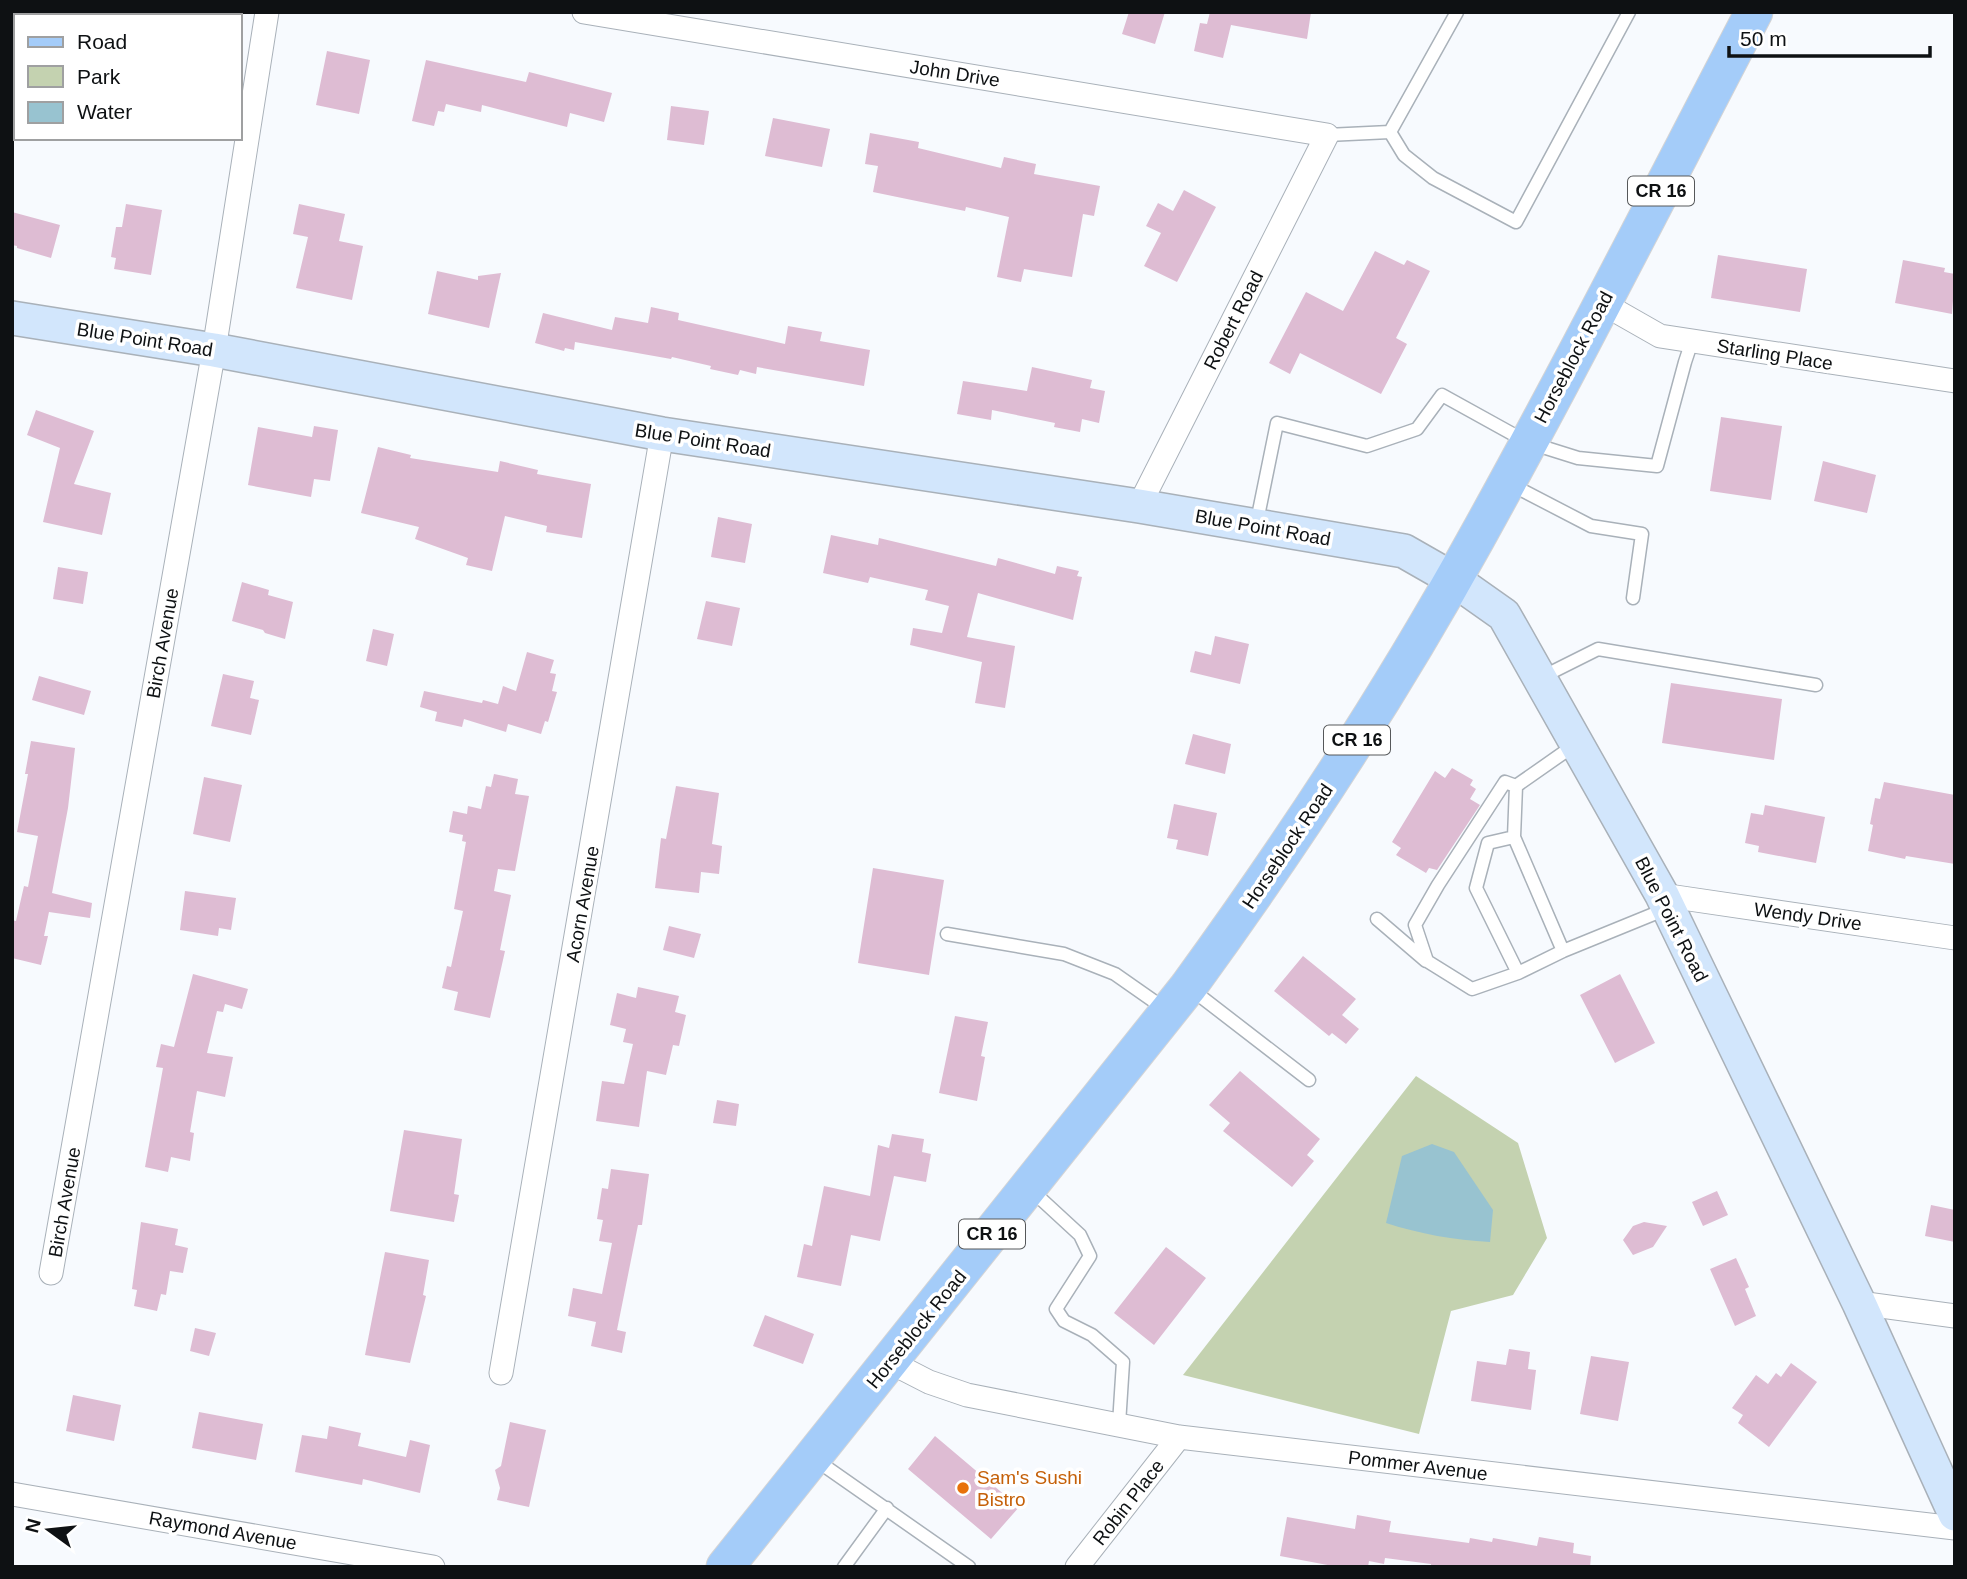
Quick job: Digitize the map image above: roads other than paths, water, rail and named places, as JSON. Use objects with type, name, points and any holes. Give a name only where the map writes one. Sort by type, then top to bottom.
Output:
[{"type":"main road","name":"Horseblock Road","points":[[725,1567],[1029,1188],[1178,999],[1254,896],[1332,778],[1453,579],[1507,482],[1754,12]]},
{"type":"street","name":"Birch Avenue","points":[[51,1273],[214,349],[267,12]]},
{"type":"street","name":"John Drive","points":[[583,12],[1327,135]]},
{"type":"street","name":"Robert Road","points":[[1139,506],[1327,135]]},
{"type":"street","name":"Starling Place","points":[[1602,303],[1660,336],[1955,382]]},
{"type":"street","name":"Blue Point Road","points":[[12,318],[214,349],[662,434],[1139,506],[1404,551],[1453,579],[1504,615],[1665,901],[1859,1303],[1955,1514]]},
{"type":"street","name":"Acorn Avenue","points":[[501,1373],[662,434]]},
{"type":"street","name":"Wendy Drive","points":[[1665,901],[1955,938]]},
{"type":"street","points":[[1859,1303],[1955,1316]]},
{"type":"street","name":"Pommer Avenue","points":[[890,1362],[929,1382],[967,1395],[1179,1437],[1955,1528]]},
{"type":"street","name":"Robin Place","points":[[1077,1567],[1179,1437]]},
{"type":"street","name":"Raymond Avenue","points":[[12,1494],[433,1567]]},
{"type":"lane","points":[[1390,132],[1457,12]]},
{"type":"lane","points":[[1390,132],[1404,155],[1433,178],[1517,222],[1629,12]]},
{"type":"lane","points":[[1327,135],[1390,132]]},
{"type":"lane","points":[[1256,526],[1277,423],[1367,446],[1417,429],[1442,394],[1527,442],[1578,458],[1657,466],[1692,341]]},
{"type":"lane","points":[[1507,482],[1591,526],[1642,534],[1633,598]]},
{"type":"lane","points":[[1540,678],[1598,649],[1816,685]]},
{"type":"lane","points":[[1516,786],[1576,743]]},
{"type":"lane","points":[[1427,961],[1415,925],[1438,884],[1505,782],[1516,786]]},
{"type":"lane","points":[[1516,786],[1514,837],[1563,951]]},
{"type":"lane","points":[[1514,837],[1488,843],[1476,888],[1518,973]]},
{"type":"lane","points":[[1377,919],[1427,961],[1472,989],[1518,973],[1665,901]]},
{"type":"lane","points":[[947,934],[1064,954],[1178,999],[1309,1080]]},
{"type":"lane","points":[[1029,1188],[1080,1235],[1090,1256],[1056,1309],[1063,1321],[1092,1335],[1123,1362],[1119,1424]]},
{"type":"lane","points":[[813,1458],[969,1567]]},
{"type":"lane","points":[[844,1567],[887,1508]]},
{"type":"water","points":[[1432,1144],[1454,1152],[1493,1210],[1490,1242],[1437,1236],[1386,1223],[1402,1156]]},
{"type":"place","name":"Sam's Sushi Bistro","points":[[963,1488]]}]
